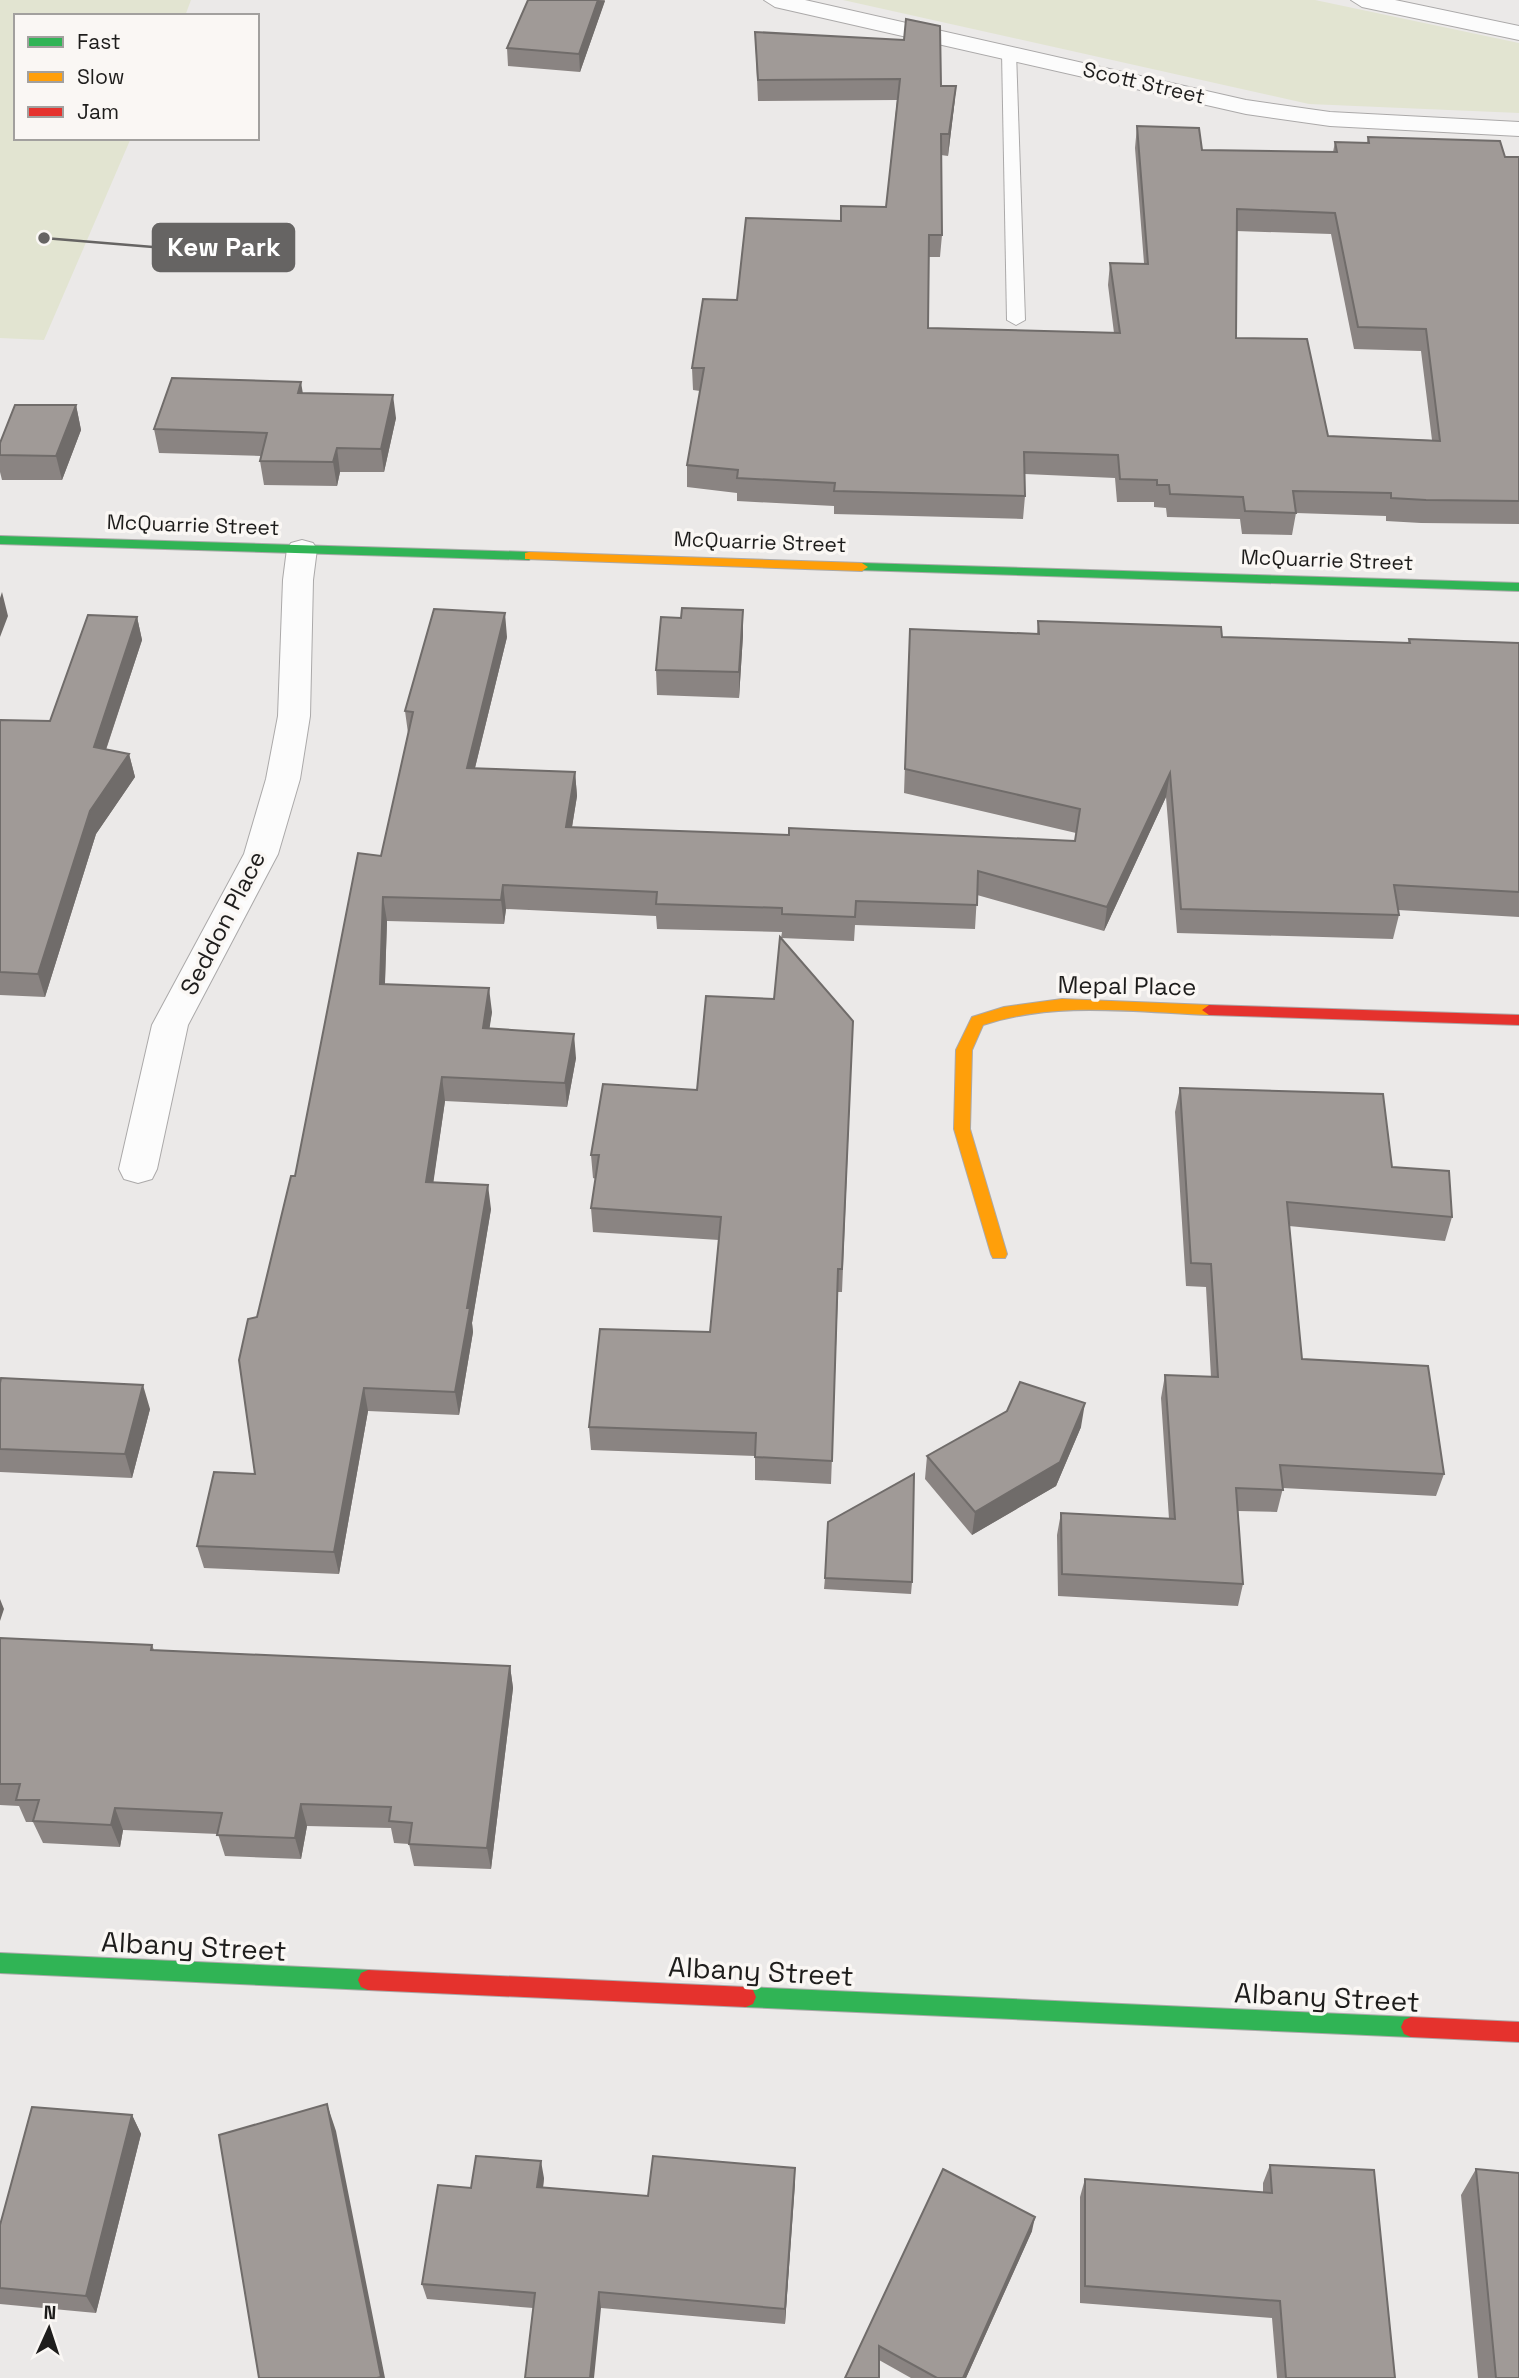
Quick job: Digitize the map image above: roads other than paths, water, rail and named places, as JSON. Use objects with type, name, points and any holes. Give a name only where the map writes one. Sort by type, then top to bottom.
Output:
[{"type":"street","name":"Scott Street","points":[[775,0],[1268,110],[1355,121],[1519,129]]},
{"type":"street","points":[[1362,0],[1519,33]]},
{"type":"street","name":"McQuarrie Street","points":[[0,540],[1519,587]]},
{"type":"street","name":"Seddon Place","points":[[138,1169],[170,1025],[261,854],[283,779],[294,716],[298,580],[302,549]]},
{"type":"street","name":"Mepal Place","points":[[999,1254],[962,1129],[964,1050],[977,1021],[1005,1010],[1076,1006],[1519,1020]]},
{"type":"street","name":"Albany Street","points":[[0,1963],[1519,2032]]},
{"type":"lane","points":[[1009,52],[1016,320]]},
{"type":"place","name":"Kew Park","points":[[44,238]]}]
